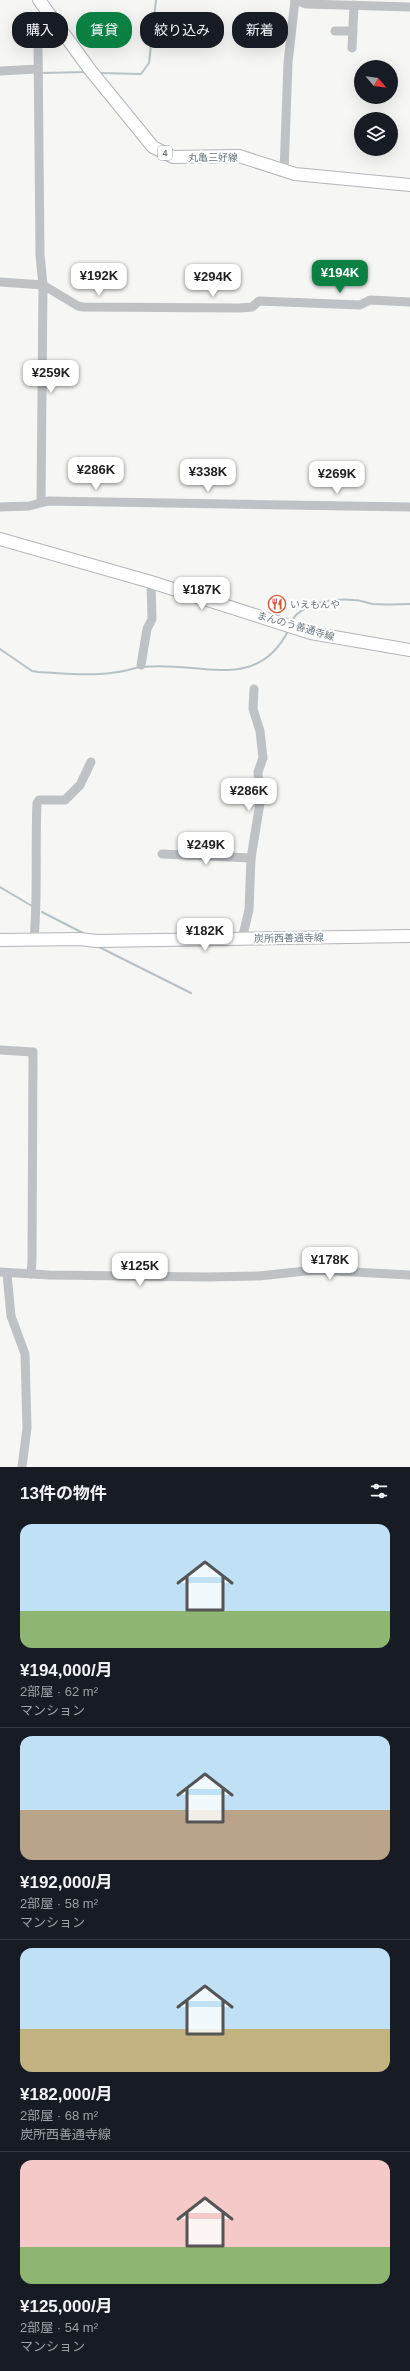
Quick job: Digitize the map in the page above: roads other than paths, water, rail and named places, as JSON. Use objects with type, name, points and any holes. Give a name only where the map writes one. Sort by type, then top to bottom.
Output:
[{"type":"main road","name":"丸亀三好線","points":[[42,2],[91,71],[153,147],[173,157],[239,156],[284,172],[410,185]]},
{"type":"main road","name":"まんのう善通寺線","points":[[0,539],[151,582],[311,633],[410,650]]},
{"type":"main road","name":"炭所西善通寺線","points":[[0,940],[80,939],[96,941],[410,936]]},
{"type":"street","points":[[284,172],[288,63],[295,0],[306,4],[354,5],[366,3],[410,7]]},
{"type":"street","points":[[41,501],[43,285],[40,255],[38,42],[44,19],[42,2]]},
{"type":"street","points":[[352,48],[354,5]]},
{"type":"street","points":[[335,31],[353,32]]},
{"type":"street","points":[[0,71],[38,69]]},
{"type":"street","points":[[0,282],[43,285],[78,306],[83,307],[240,308],[252,307],[259,301],[360,305],[370,300],[410,302]]},
{"type":"street","points":[[0,507],[29,506],[41,501],[410,507]]},
{"type":"street","points":[[141,665],[147,628],[152,615],[151,582]]},
{"type":"street","points":[[242,939],[249,910],[251,858],[259,819],[258,772],[263,758],[260,731],[254,709],[254,689]]},
{"type":"street","points":[[34,940],[38,899],[35,843],[37,804],[39,800],[65,800],[80,785],[91,762]]},
{"type":"street","points":[[162,854],[251,858]]},
{"type":"street","points":[[0,1050],[33,1052],[31,1274]]},
{"type":"street","points":[[22,1467],[27,1428],[25,1354],[11,1316],[4,1273],[207,1277],[259,1276],[315,1270],[410,1275]]},
{"type":"waterway","points":[[99,73],[141,74],[149,63],[156,0]]},
{"type":"waterway","points":[[41,73],[87,72]]},
{"type":"waterway","points":[[292,620],[304,609],[320,602],[359,600],[373,604],[410,604]]},
{"type":"waterway","points":[[143,667],[163,666],[224,670],[242,668],[259,662],[275,650],[288,631]]},
{"type":"waterway","points":[[0,649],[32,671],[38,672],[101,674],[114,673],[139,667]]},
{"type":"waterway","points":[[0,887],[32,906]]},
{"type":"waterway","points":[[42,912],[83,933]]},
{"type":"waterway","points":[[97,946],[191,993]]},
{"type":"place","name":"いえもんや","points":[[277,604]]}]
